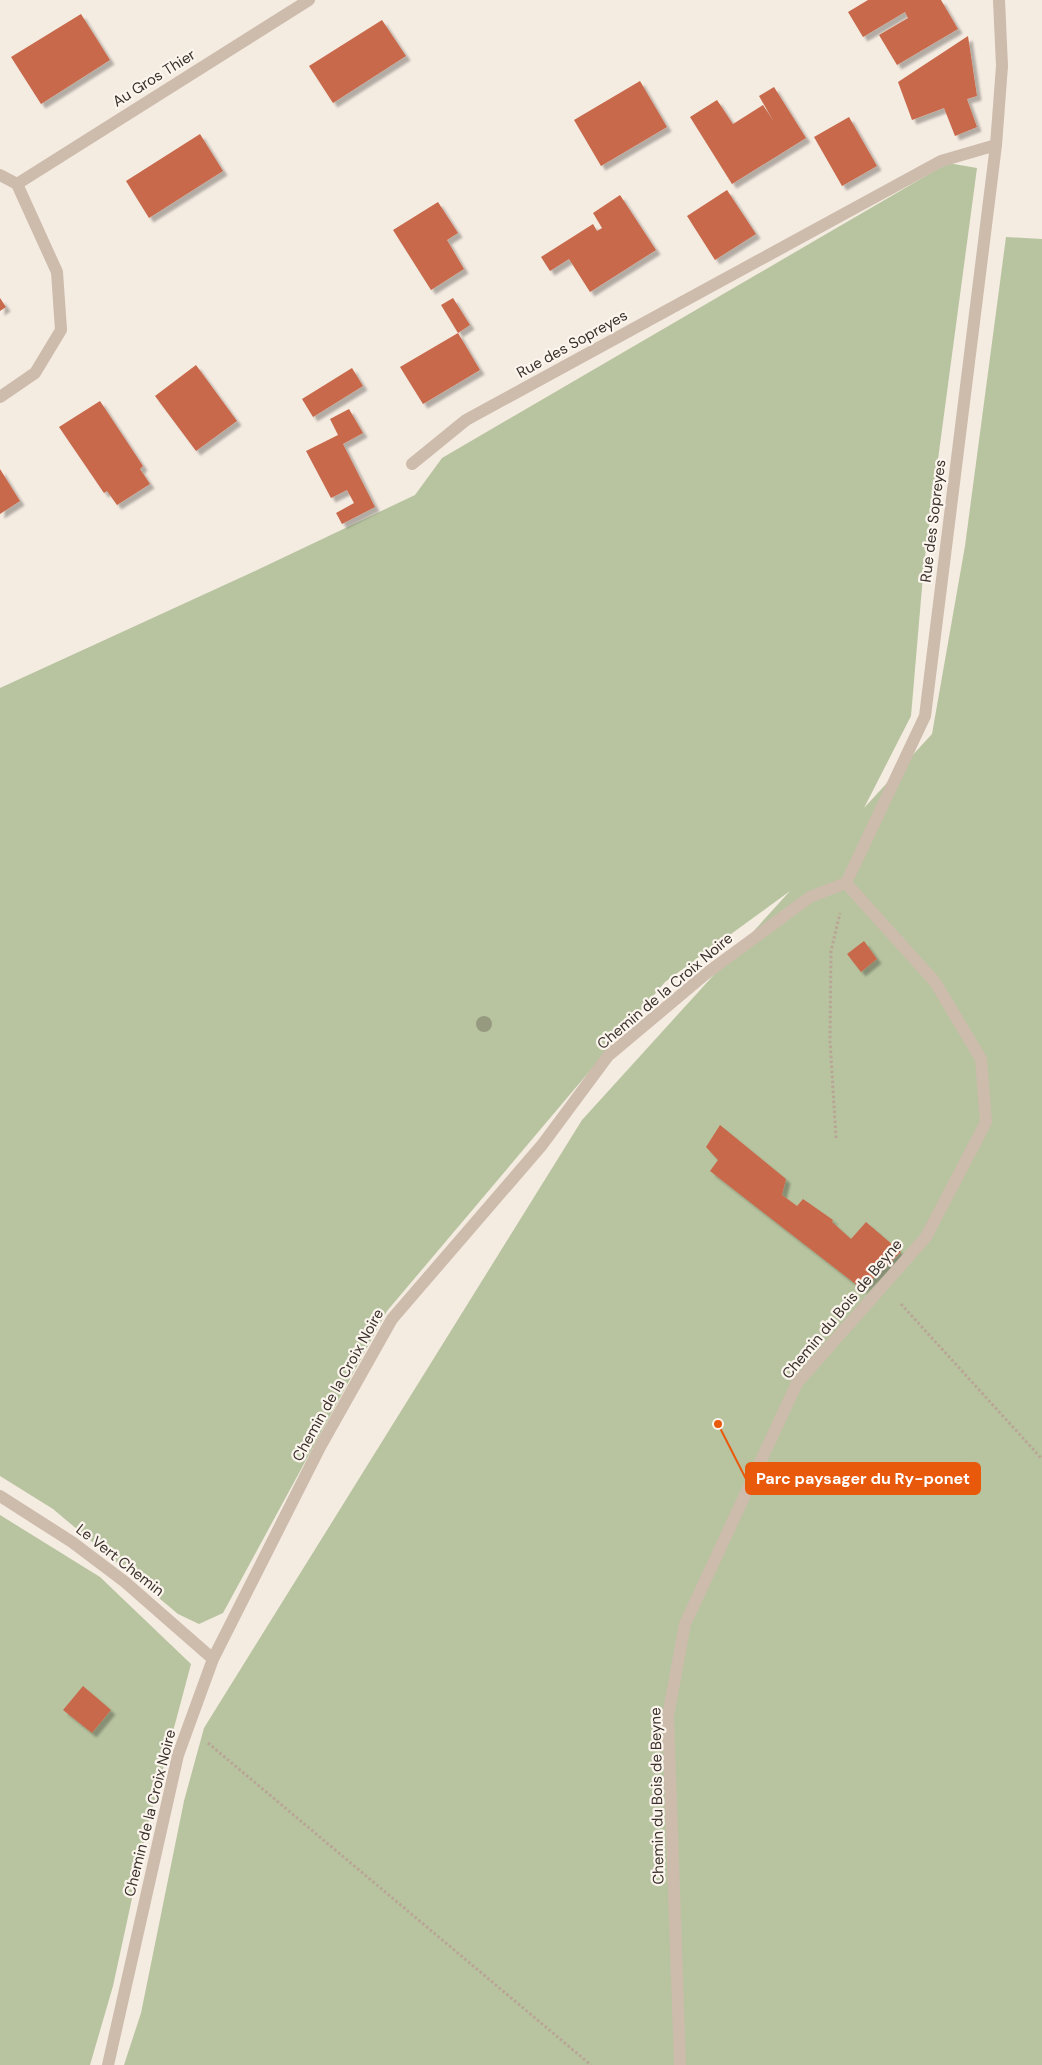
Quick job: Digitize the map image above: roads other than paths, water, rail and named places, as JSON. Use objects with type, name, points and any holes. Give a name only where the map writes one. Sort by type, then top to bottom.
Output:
[{"type":"street","name":"Au Gros Thier","points":[[17,184],[309,0]]},
{"type":"street","name":"Rue des Sopreyes","points":[[846,883],[925,716],[996,145],[1002,66],[998,0]]},
{"type":"street","name":"Rue des Sopreyes","points":[[412,464],[466,420],[941,161],[996,145]]},
{"type":"street","points":[[0,175],[17,184],[57,272],[62,330],[36,373],[0,397]]},
{"type":"street","name":"Chemin du Bois de Beyne","points":[[680,2065],[668,1716],[685,1624],[797,1382],[926,1237],[986,1122],[981,1059],[935,982],[846,883]]},
{"type":"street","name":"Chemin de la Croix Noire","points":[[108,2065],[178,1755],[213,1659],[320,1446],[392,1318],[542,1145],[608,1056],[708,972],[810,897],[846,883]]},
{"type":"street","name":"Le Vert Chemin","points":[[0,1496],[72,1542],[125,1582],[213,1659]]},
{"type":"place","name":"Parc paysager du Ry-ponet","points":[[718,1424]]}]
